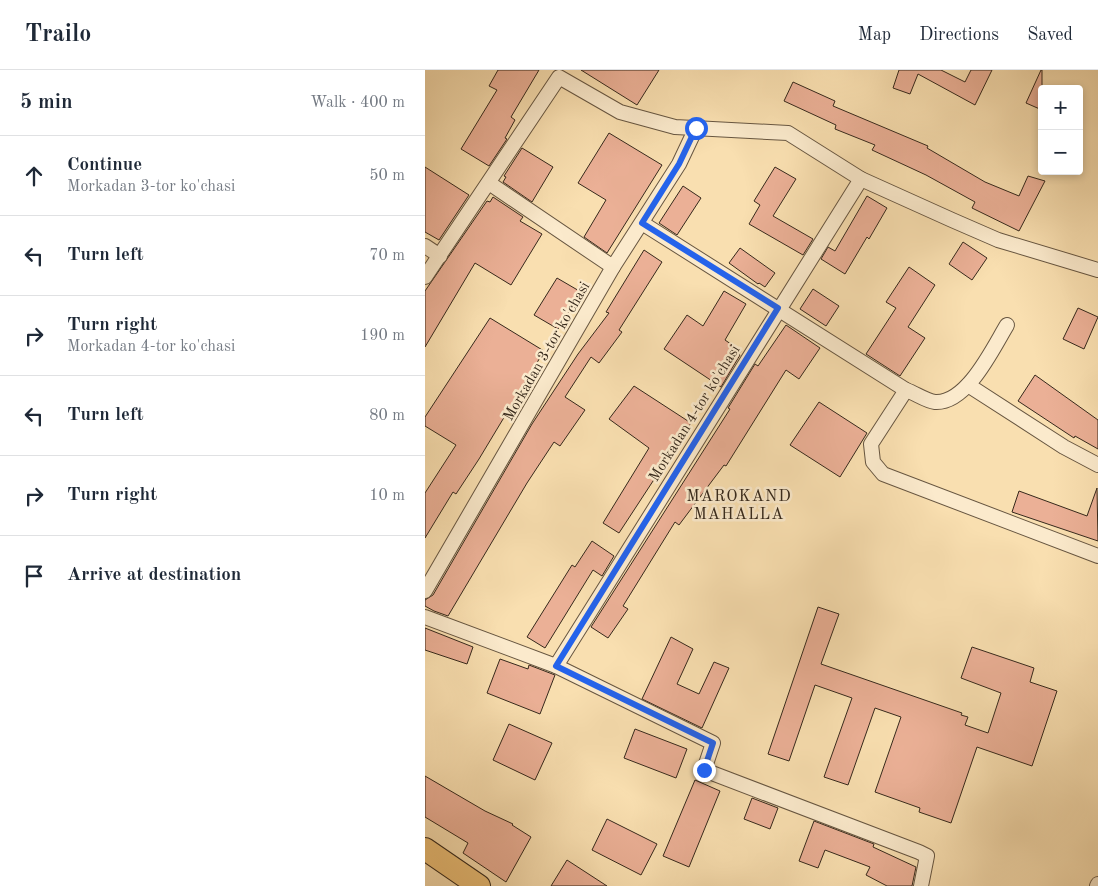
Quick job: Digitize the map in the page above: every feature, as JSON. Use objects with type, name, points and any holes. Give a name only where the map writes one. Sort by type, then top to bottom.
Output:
[{"type":"main road","points":[[425,849],[479,886]]},
{"type":"street","points":[[425,278],[559,77],[620,112],[675,127],[788,133],[861,179],[998,240],[1098,270]]},
{"type":"street","name":"Morkadan 3-tor ko'chasi","points":[[425,591],[613,268],[679,164],[696,128]]},
{"type":"street","name":"Morkadan 4-tor ko'chasi","points":[[556,666],[778,308],[861,179]]},
{"type":"street","points":[[489,183],[613,268]]},
{"type":"street","points":[[642,223],[907,390],[935,402],[953,399],[968,385],[1007,325]]},
{"type":"street","points":[[425,246],[439,256]]},
{"type":"street","points":[[968,385],[1064,447],[1098,465]]},
{"type":"street","points":[[907,390],[871,444],[873,462],[883,474],[1098,556]]},
{"type":"street","points":[[425,618],[556,666],[713,743],[704,770],[927,856],[921,886]]},
{"type":"building","points":[[498,70],[539,70],[511,117],[515,120],[505,138],[507,139],[489,166],[461,149],[497,90],[489,86]]},
{"type":"building","points":[[581,70],[659,70],[637,105]]},
{"type":"building","points":[[899,70],[941,70],[965,82],[971,70],[992,70],[975,105],[918,74],[910,94],[893,88]]},
{"type":"building","points":[[1042,70],[1042,85],[1038,85],[1038,108],[1026,103]]},
{"type":"building","points":[[793,82],[835,101],[833,106],[928,146],[927,148],[985,182],[1019,196],[1028,176],[1045,181],[1019,231],[972,208],[975,202],[926,175],[872,150],[875,145],[835,129],[836,125],[784,101]]},
{"type":"building","points":[[609,133],[662,165],[607,253],[584,237],[606,200],[578,183]]},
{"type":"building","points":[[522,148],[553,167],[532,202],[503,182],[506,177],[504,176]]},
{"type":"building","points":[[425,167],[469,195],[439,240],[425,232]]},
{"type":"building","points":[[775,167],[796,179],[773,216],[813,239],[803,255],[749,224],[760,205],[754,201]]},
{"type":"building","points":[[683,186],[701,198],[677,235],[659,223]]},
{"type":"building","points":[[867,196],[887,208],[845,274],[821,259],[828,247],[835,251]]},
{"type":"building","points":[[493,197],[523,217],[520,221],[542,234],[511,285],[475,263],[425,347],[425,291],[487,201],[490,202]]},
{"type":"building","points":[[963,242],[987,258],[972,280],[949,264]]},
{"type":"building","points":[[740,248],[775,273],[765,287],[729,263]]},
{"type":"building","points":[[644,250],[662,262],[619,330],[622,332],[599,363],[591,357],[565,397],[585,410],[560,446],[554,442],[527,483],[448,616],[425,606],[425,600],[433,595],[532,424],[578,354],[609,313],[606,312]]},
{"type":"building","points":[[909,267],[935,285],[908,327],[925,338],[900,376],[866,354],[896,308],[886,302]]},
{"type":"building","points":[[557,278],[581,292],[558,329],[534,315]]},
{"type":"building","points":[[813,289],[839,306],[826,326],[800,309]]},
{"type":"building","points":[[724,291],[746,304],[725,340],[741,351],[721,387],[664,349],[687,315],[703,326]]},
{"type":"building","points":[[1078,308],[1098,317],[1084,349],[1063,339]]},
{"type":"building","points":[[490,318],[544,351],[479,459],[456,494],[453,492],[425,538],[425,493],[456,445],[425,426],[425,417]]},
{"type":"building","points":[[786,325],[820,348],[799,379],[786,370],[726,466],[724,465],[679,525],[675,522],[623,606],[628,609],[608,638],[591,627],[730,409],[728,408],[755,364],[758,366]]},
{"type":"building","points":[[1035,375],[1098,420],[1098,449],[1075,436],[1074,438],[1018,401]]},
{"type":"building","points":[[634,386],[691,423],[619,533],[603,523],[649,448],[609,419]]},
{"type":"building","points":[[819,402],[867,433],[840,477],[790,445]]},
{"type":"building","points":[[1097,488],[1098,541],[1012,512],[1019,491],[1087,516]]},
{"type":"building","points":[[592,541],[614,556],[602,576],[593,570],[545,648],[527,637],[572,565],[575,567]]},
{"type":"building","points":[[818,607],[839,614],[821,664],[962,713],[961,715],[968,717],[965,725],[988,733],[1001,693],[961,678],[972,647],[1034,668],[1030,682],[1057,691],[1032,766],[977,747],[951,823],[919,812],[920,808],[875,792],[901,717],[875,708],[848,785],[824,777],[852,698],[815,685],[789,761],[768,754]]},
{"type":"building","points":[[425,628],[473,647],[467,664],[425,650]]},
{"type":"building","points":[[671,637],[693,649],[677,684],[699,694],[714,662],[729,668],[702,728],[642,699]]},
{"type":"building","points":[[500,659],[528,669],[529,665],[555,675],[540,714],[487,693]]},
{"type":"building","points":[[509,724],[552,743],[535,780],[493,760]]},
{"type":"building","points":[[635,729],[687,749],[676,778],[624,758]]},
{"type":"building","points":[[425,776],[485,811],[513,824],[531,837],[506,882],[463,853],[468,843],[425,817]]},
{"type":"building","points":[[695,780],[720,791],[689,867],[663,856]]},
{"type":"building","points":[[752,798],[778,808],[770,829],[744,819]]},
{"type":"building","points":[[607,819],[657,844],[641,875],[592,850]]},
{"type":"building","points":[[814,821],[874,844],[873,847],[916,867],[912,886],[887,886],[866,875],[870,867],[825,850],[818,868],[799,861]]},
{"type":"building","points":[[567,860],[607,886],[551,886]]},
{"type":"district","name":"MAROKAND MAHALLA","points":[[739,504]]},
{"type":"route","points":[[696,128],[679,164],[642,223],[778,308],[556,666],[713,743],[704,770]]}]
